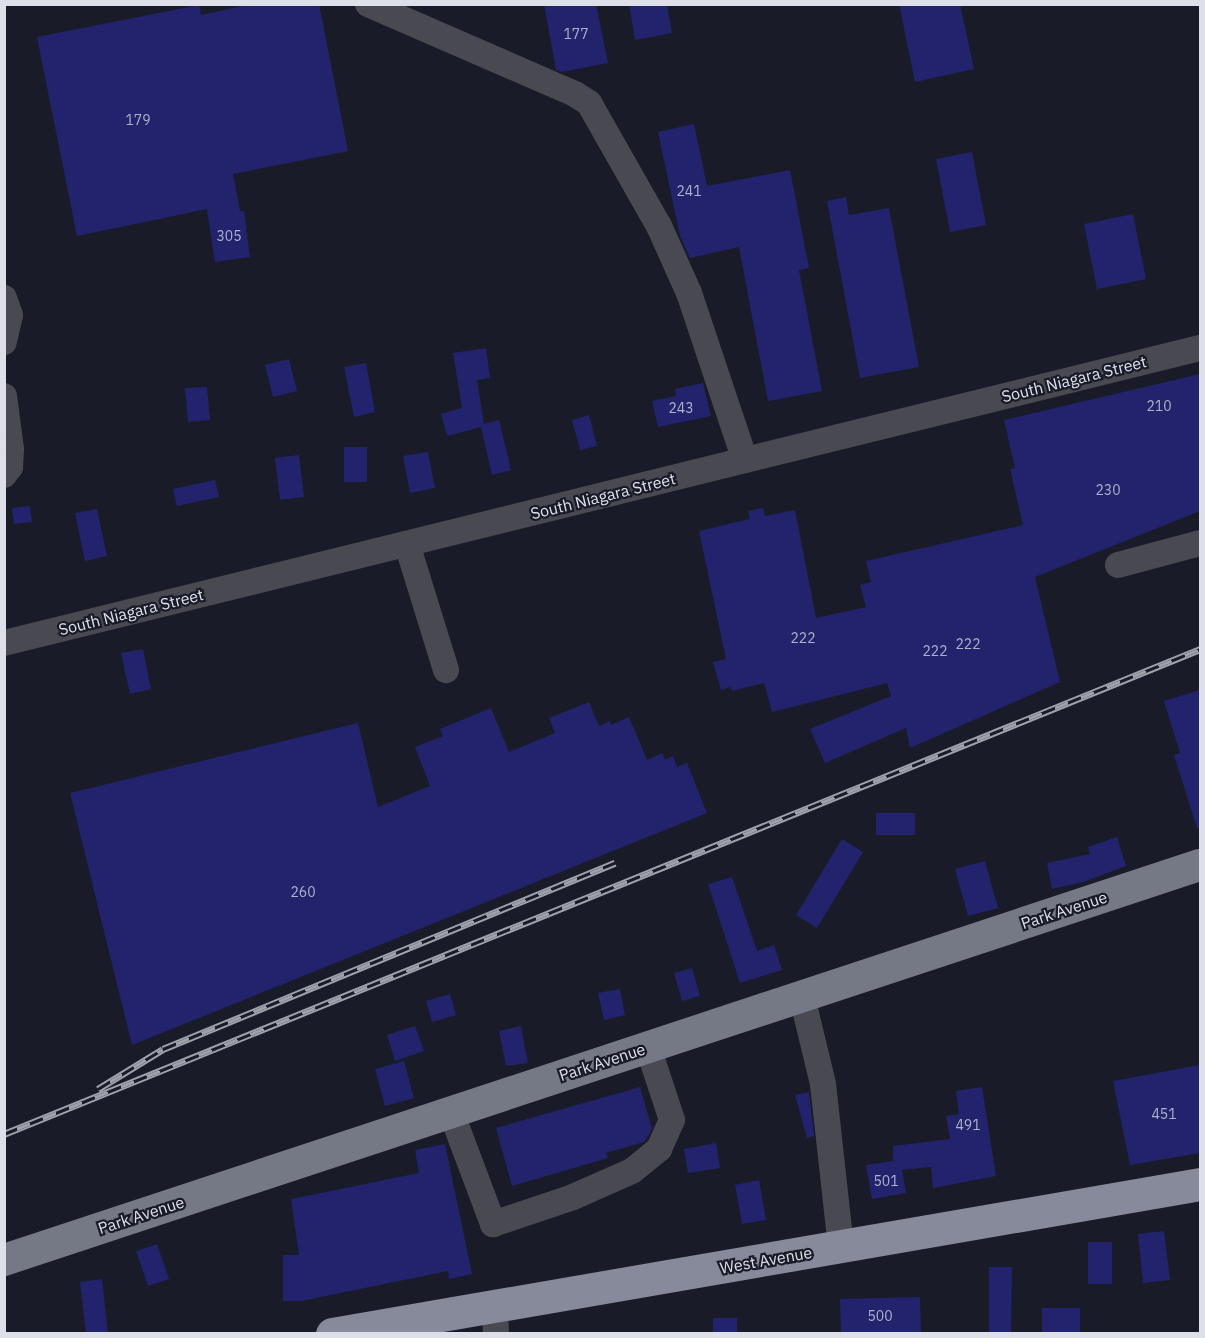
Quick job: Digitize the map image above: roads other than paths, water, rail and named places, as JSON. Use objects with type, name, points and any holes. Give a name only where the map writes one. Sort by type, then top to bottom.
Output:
[{"type":"highway","name":"West Avenue","points":[[332,1334],[495,1320],[841,1247],[1200,1184]]},
{"type":"main road","name":"Park Avenue","points":[[4,1260],[1200,865]]},
{"type":"street","points":[[368,4],[575,94],[590,103],[659,226],[689,293],[745,460]]},
{"type":"street","points":[[4,298],[9,315],[4,342]]},
{"type":"street","name":"South Niagara Street","points":[[4,643],[1200,348]]},
{"type":"street","points":[[4,396],[11,449],[10,467],[4,475]]},
{"type":"street","points":[[1118,565],[1200,543]]},
{"type":"street","points":[[407,544],[446,670]]},
{"type":"street","points":[[802,997],[823,1084],[841,1247]]},
{"type":"street","points":[[451,1112],[493,1224],[524,1214],[573,1197],[632,1171],[659,1149],[672,1120],[648,1047]]},
{"type":"railway","points":[[4,1134],[1200,649]]},
{"type":"railway","points":[[98,1089],[163,1049],[615,863]]}]
